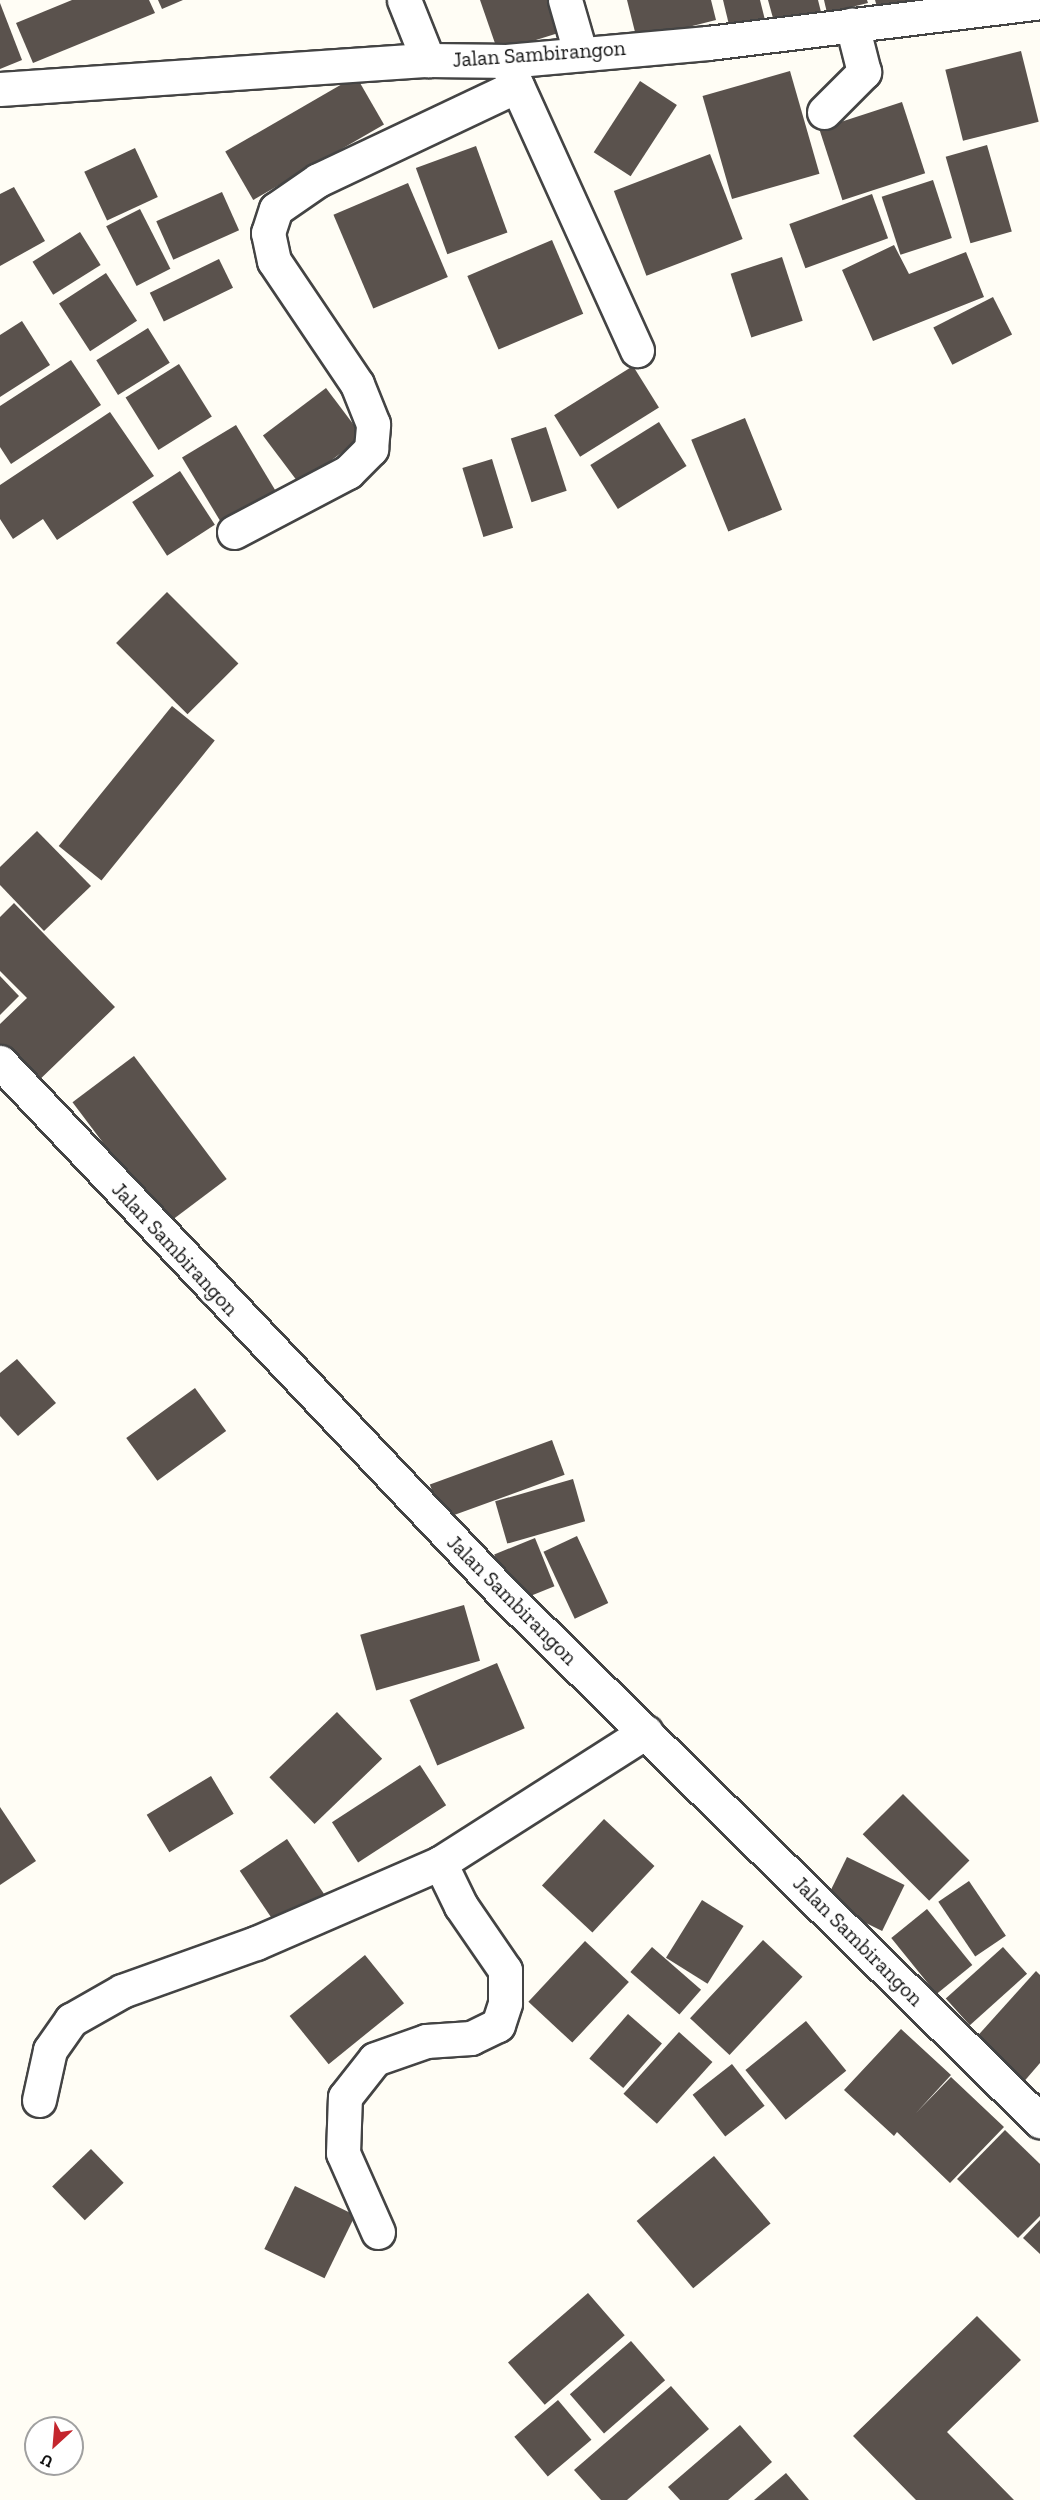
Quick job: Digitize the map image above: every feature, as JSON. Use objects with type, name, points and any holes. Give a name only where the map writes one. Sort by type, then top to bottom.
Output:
[{"type":"street","points":[[404,0],[428,60]]},
{"type":"street","points":[[565,0],[580,51]]},
{"type":"street","name":"Jalan Sambirangon","points":[[0,89],[428,60],[511,73],[580,51],[708,42],[1040,2]]},
{"type":"street","points":[[824,112],[864,72],[852,25]]},
{"type":"street","points":[[234,532],[348,472],[371,449],[373,424],[357,384],[274,261],[268,233],[276,209],[318,180],[511,73],[637,350]]},
{"type":"street","name":"Jalan Sambirangon","points":[[0,1062],[502,1592],[1040,2121]]},
{"type":"street","points":[[39,2100],[50,2050],[71,2020],[122,1990],[256,1942],[440,1863],[646,1732]]},
{"type":"street","points":[[378,2232],[343,2153],[345,2097],[375,2059],[426,2041],[471,2038],[498,2025],[506,2003],[505,1970],[461,1906],[440,1863]]},
{"type":"building","points":[[72,0],[149,0],[155,13],[33,63],[16,23]]},
{"type":"building","points":[[158,0],[183,0],[162,9]]},
{"type":"building","points":[[480,0],[558,0],[568,30],[498,52]]},
{"type":"building","points":[[627,0],[711,0],[716,20],[637,40]]},
{"type":"building","points":[[723,0],[760,0],[765,20],[730,29]]},
{"type":"building","points":[[768,0],[818,0],[822,16],[776,29]]},
{"type":"building","points":[[824,0],[867,0],[868,3],[827,13]]},
{"type":"building","points":[[875,0],[937,0],[880,17]]},
{"type":"building","points":[[0,3],[22,60],[0,69]]},
{"type":"building","points":[[1021,51],[1039,122],[963,141],[945,70]]},
{"type":"building","points":[[790,71],[819,174],[732,199],[703,96]]},
{"type":"building","points":[[356,76],[384,124],[253,200],[225,152]]},
{"type":"building","points":[[640,81],[677,105],[631,176],[594,152]]},
{"type":"building","points":[[902,102],[925,173],[842,200],[819,129]]},
{"type":"building","points":[[987,145],[1012,232],[970,243],[946,157]]},
{"type":"building","points":[[476,146],[507,232],[447,254],[416,168]]},
{"type":"building","points":[[135,148],[158,197],[107,221],[84,172]]},
{"type":"building","points":[[710,154],[743,239],[646,276],[614,191]]},
{"type":"building","points":[[933,180],[952,238],[900,255],[882,197]]},
{"type":"building","points":[[408,183],[448,277],[373,309],[333,215]]},
{"type":"building","points":[[14,187],[45,241],[0,266],[0,194]]},
{"type":"building","points":[[222,192],[239,230],[173,260],[156,221]]},
{"type":"building","points":[[872,194],[888,238],[805,268],[789,224]]},
{"type":"building","points":[[140,209],[170,269],[137,286],[106,226]]},
{"type":"building","points":[[80,232],[101,265],[53,295],[33,262]]},
{"type":"building","points":[[552,240],[583,314],[499,350],[467,276]]},
{"type":"building","points":[[894,245],[909,274],[966,252],[984,297],[873,341],[842,270]]},
{"type":"building","points":[[782,257],[803,321],[751,337],[731,274]]},
{"type":"building","points":[[219,259],[233,288],[164,322],[150,293]]},
{"type":"building","points":[[106,273],[137,321],[90,351],[59,303]]},
{"type":"building","points":[[993,297],[1012,334],[952,365],[933,327]]},
{"type":"building","points":[[22,321],[50,365],[0,397],[0,335]]},
{"type":"building","points":[[148,328],[170,363],[118,395],[96,360]]},
{"type":"building","points":[[71,360],[101,405],[11,464],[0,447],[0,406]]},
{"type":"building","points":[[179,364],[212,417],[158,450],[126,397]]},
{"type":"building","points":[[633,366],[659,408],[580,457],[554,415]]},
{"type":"building","points":[[326,388],[363,437],[300,484],[263,436]]},
{"type":"building","points":[[110,412],[154,476],[57,540],[43,519],[13,539],[0,519],[0,485]]},
{"type":"building","points":[[745,418],[782,510],[728,532],[691,440]]},
{"type":"building","points":[[659,422],[687,466],[618,509],[590,465]]},
{"type":"building","points":[[236,425],[276,492],[222,524],[182,457]]},
{"type":"building","points":[[546,427],[567,491],[532,502],[511,438]]},
{"type":"building","points":[[492,459],[513,528],[483,537],[462,468]]},
{"type":"building","points":[[180,471],[215,525],[167,556],[132,502]]},
{"type":"building","points":[[167,592],[238,663],[188,714],[116,643]]},
{"type":"building","points":[[172,706],[215,741],[101,880],[59,846]]},
{"type":"building","points":[[37,831],[91,886],[44,931],[0,885],[0,867]]},
{"type":"building","points":[[14,903],[115,1007],[32,1087],[0,1054],[0,1024],[27,998],[0,971],[0,917]]},
{"type":"building","points":[[0,976],[19,996],[0,1015]]},
{"type":"building","points":[[134,1056],[227,1179],[165,1225],[73,1102]]},
{"type":"building","points":[[17,1359],[56,1403],[18,1436],[0,1416],[0,1373]]},
{"type":"building","points":[[195,1388],[226,1431],[157,1481],[126,1438]]},
{"type":"building","points":[[552,1440],[565,1475],[442,1519],[430,1484]]},
{"type":"building","points":[[573,1479],[585,1521],[507,1544],[495,1501]]},
{"type":"building","points":[[577,1536],[608,1603],[575,1619],[543,1552]]},
{"type":"building","points":[[535,1538],[554,1586],[514,1603],[494,1554]]},
{"type":"building","points":[[464,1605],[480,1661],[376,1691],[360,1635]]},
{"type":"building","points":[[497,1663],[525,1728],[437,1765],[410,1700]]},
{"type":"building","points":[[337,1712],[382,1759],[315,1824],[269,1777]]},
{"type":"building","points":[[420,1765],[446,1805],[358,1862],[332,1822]]},
{"type":"building","points":[[211,1776],[234,1814],[169,1852],[147,1815]]},
{"type":"building","points":[[903,1794],[969,1860],[929,1901],[863,1834]]},
{"type":"building","points":[[0,1807],[36,1861],[0,1885]]},
{"type":"building","points":[[604,1819],[654,1866],[592,1933],[542,1886]]},
{"type":"building","points":[[287,1839],[324,1894],[277,1926],[240,1871]]},
{"type":"building","points":[[847,1857],[905,1885],[882,1931],[825,1903]]},
{"type":"building","points":[[969,1881],[1006,1936],[975,1956],[938,1902]]},
{"type":"building","points":[[702,1900],[744,1926],[708,1984],[666,1958]]},
{"type":"building","points":[[927,1909],[972,1965],[937,1994],[891,1938]]},
{"type":"building","points":[[763,1940],[802,1977],[730,2055],[690,2018]]},
{"type":"building","points":[[585,1941],[629,1982],[572,2043],[528,2002]]},
{"type":"building","points":[[652,1947],[701,1990],[679,2015],[630,1972]]},
{"type":"building","points":[[1003,1947],[1027,1974],[970,2025],[946,1999]]},
{"type":"building","points":[[365,1955],[404,2003],[329,2064],[290,2016]]},
{"type":"building","points":[[1036,1971],[1040,1975],[1040,2063],[1021,2085],[973,2041]]},
{"type":"building","points":[[628,2014],[662,2044],[623,2088],[589,2059]]},
{"type":"building","points":[[806,2021],[846,2071],[786,2120],[745,2070]]},
{"type":"building","points":[[901,2029],[951,2075],[916,2113],[951,2077],[1004,2127],[950,2183],[897,2132],[894,2136],[844,2090]]},
{"type":"building","points":[[679,2032],[712,2062],[657,2124],[623,2094]]},
{"type":"building","points":[[732,2064],[765,2106],[725,2137],[693,2095]]},
{"type":"building","points":[[1005,2130],[1040,2164],[1040,2216],[1018,2238],[957,2179]]},
{"type":"building","points":[[91,2149],[124,2183],[85,2220],[52,2187]]},
{"type":"building","points":[[714,2156],[771,2223],[693,2288],[637,2221]]},
{"type":"building","points":[[295,2186],[355,2215],[325,2278],[264,2249]]},
{"type":"building","points":[[1040,2220],[1040,2254],[1023,2238]]},
{"type":"building","points":[[588,2293],[625,2335],[545,2405],[508,2363]]},
{"type":"building","points":[[977,2316],[1021,2360],[947,2432],[1014,2500],[916,2500],[853,2436]]},
{"type":"building","points":[[631,2341],[665,2380],[604,2433],[570,2394]]},
{"type":"building","points":[[671,2386],[709,2429],[627,2500],[601,2500],[574,2470]]},
{"type":"building","points":[[558,2400],[591,2440],[548,2476],[514,2437]]},
{"type":"building","points":[[740,2425],[772,2462],[728,2500],[680,2500],[668,2487]]},
{"type":"building","points":[[786,2473],[809,2500],[754,2500]]}]
